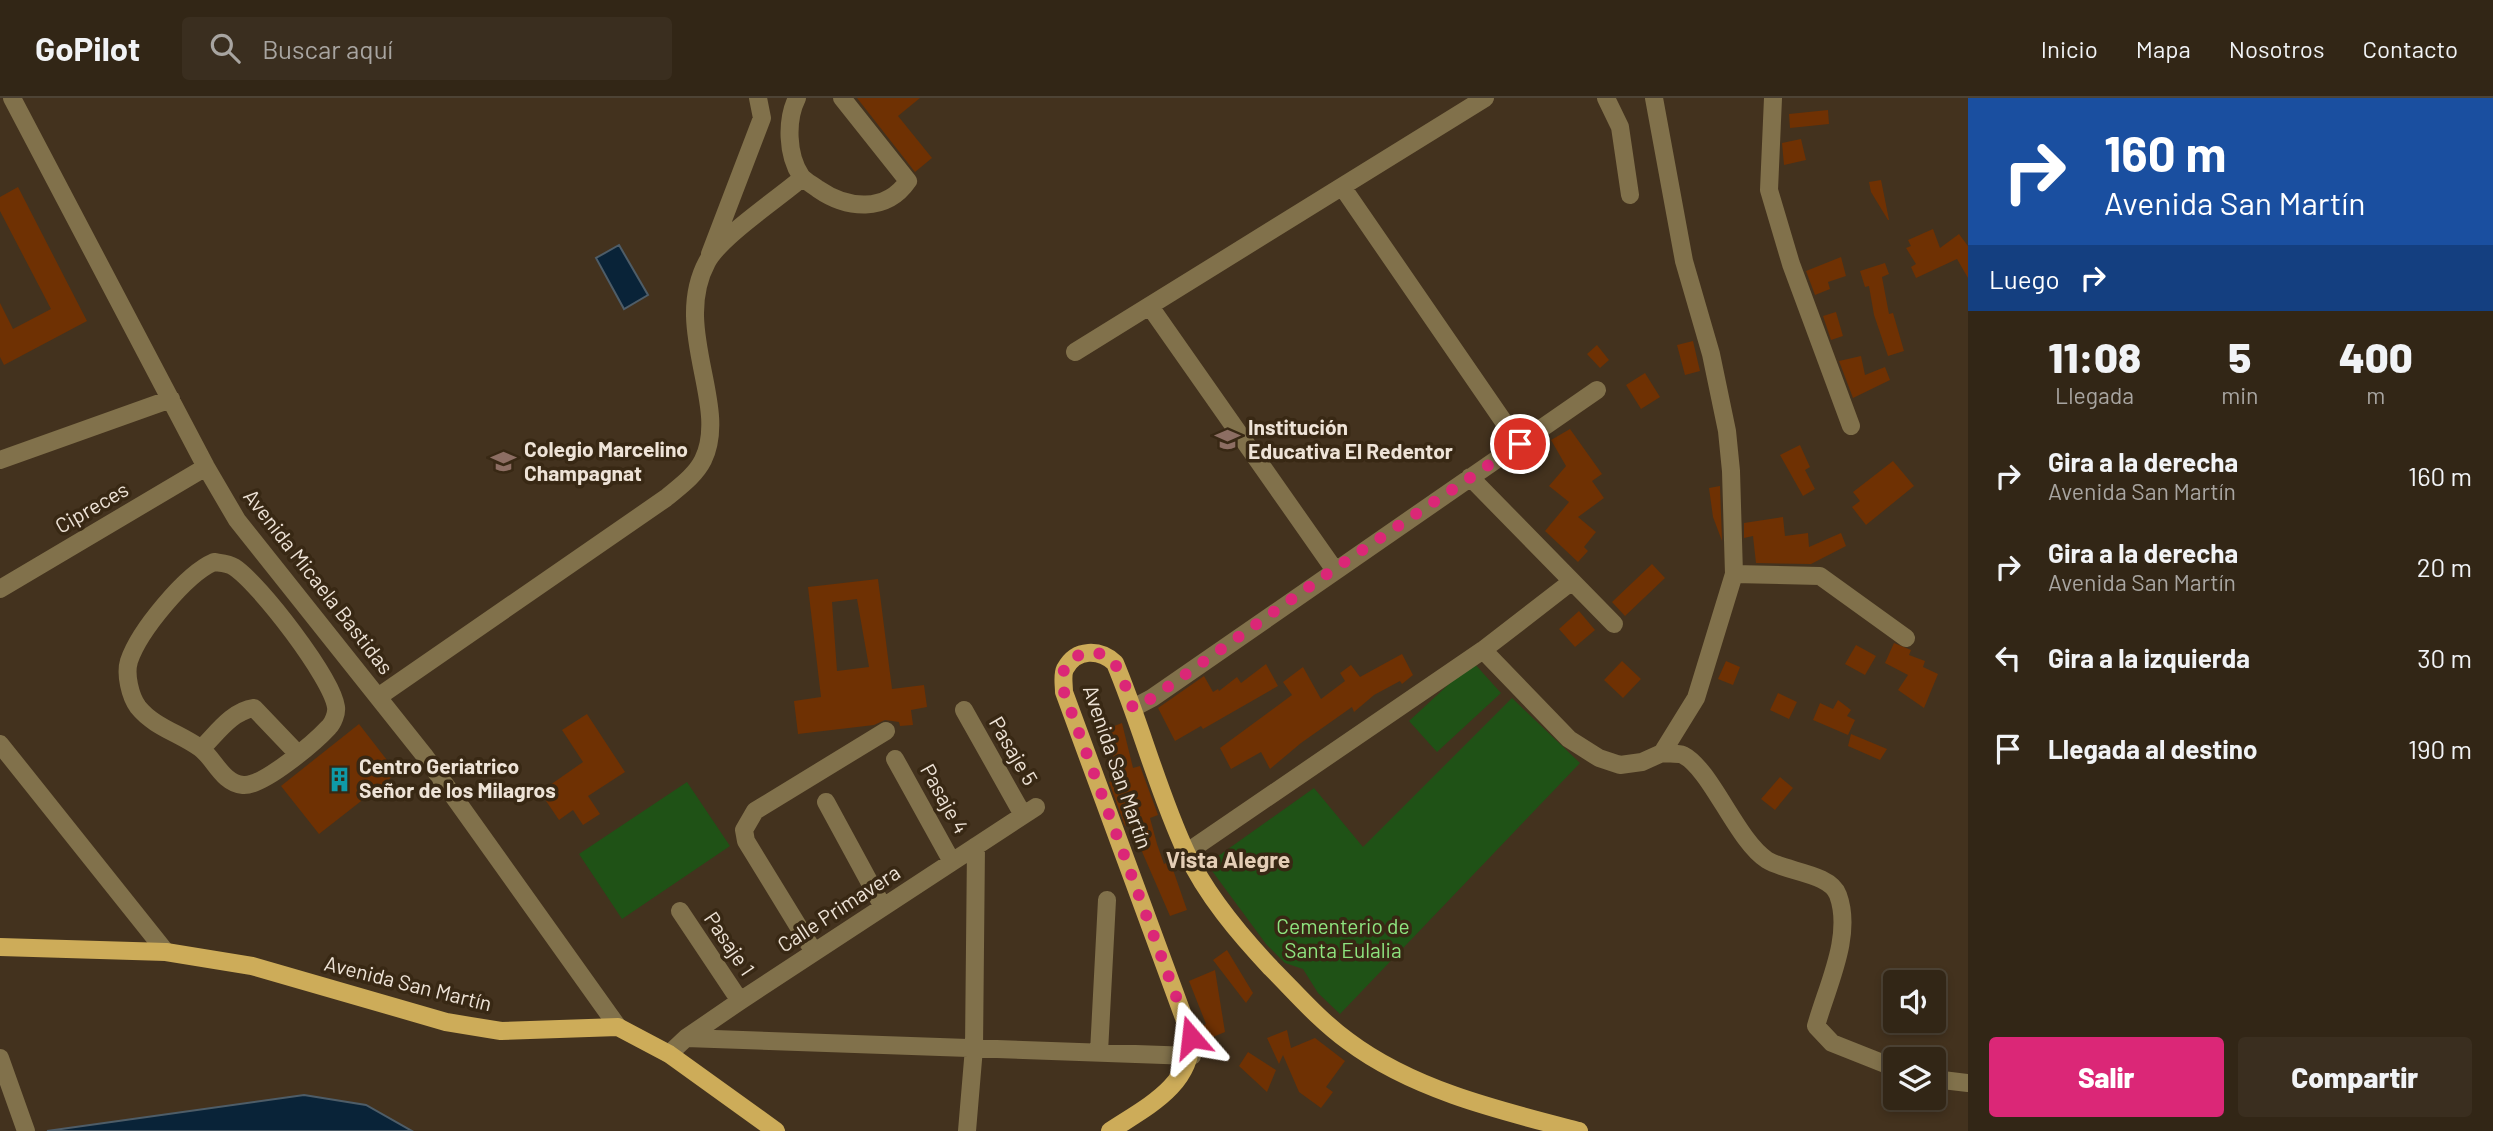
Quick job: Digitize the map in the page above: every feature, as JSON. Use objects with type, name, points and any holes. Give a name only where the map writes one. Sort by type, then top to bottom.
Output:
[{"type":"main road","name":"Avenida San Martín","points":[[1192,1056],[1188,1021],[1064,692],[1064,671],[1075,657],[1092,652],[1106,655],[1115,663],[1186,853],[1225,915],[1314,1012],[1350,1043],[1401,1073],[1504,1112],[1579,1131]]},
{"type":"main road","name":"Avenida San Martín","points":[[0,947],[166,952],[252,967],[446,1021],[487,1028],[514,1030],[618,1027],[669,1054],[776,1131]]},
{"type":"main road","points":[[1110,1131],[1163,1095],[1185,1072],[1192,1056]]},
{"type":"street","name":"Avenida Micaela Bastidas","points":[[12,98],[206,467],[237,520],[440,777],[618,1027]]},
{"type":"street","points":[[378,698],[666,498],[691,476],[703,459],[711,429],[694,323],[699,278],[762,118],[758,98]]},
{"type":"street","points":[[797,98],[791,111],[789,128],[796,166],[802,178],[830,198],[862,205],[890,198],[901,191],[908,181],[842,98]]},
{"type":"street","points":[[1075,352],[1151,308],[1485,98]]},
{"type":"street","points":[[1606,98],[1620,127],[1630,195]]},
{"type":"street","points":[[1654,98],[1684,261],[1711,354],[1727,431],[1734,574],[1696,698],[1662,753]]},
{"type":"street","points":[[1773,98],[1769,190],[1791,264],[1851,426]]},
{"type":"street","points":[[707,260],[715,250],[802,178]]},
{"type":"street","points":[[1343,188],[1520,444]]},
{"type":"street","points":[[1151,308],[1334,569]]},
{"type":"street","points":[[1133,708],[1152,698],[1334,569],[1597,390]]},
{"type":"street","points":[[0,460],[171,399]]},
{"type":"street","name":"Cipreces","points":[[0,589],[206,467]]},
{"type":"street","points":[[1470,477],[1614,624]]},
{"type":"street","points":[[214,562],[232,565],[251,580],[292,632],[328,687],[337,709],[331,725],[272,775],[253,784],[242,785],[229,780],[201,749],[152,721],[136,705],[129,682],[129,662],[143,634],[197,569],[214,562]]},
{"type":"street","points":[[1734,574],[1820,576],[1906,638]]},
{"type":"street","points":[[1186,853],[1483,650],[1571,582]]},
{"type":"street","points":[[292,632],[311,613]]},
{"type":"street","points":[[1483,650],[1569,739],[1599,758],[1620,765],[1642,761],[1662,753],[1684,755],[1703,775],[1744,835],[1766,859],[1822,880],[1837,892],[1844,918],[1840,944],[1816,1026],[1832,1043],[1883,1063]]},
{"type":"street","points":[[201,749],[229,720],[244,710],[254,708],[297,753]]},
{"type":"street","name":"Pasaje 5","points":[[964,710],[1030,811]]},
{"type":"street","points":[[814,952],[748,845],[744,830],[755,811],[886,731]]},
{"type":"street","points":[[0,744],[166,952]]},
{"type":"street","name":"Pasaje 4","points":[[895,759],[952,862]]},
{"type":"street","points":[[826,802],[883,907]]},
{"type":"street","name":"Calle Primavera","points":[[669,1054],[686,1038],[1030,811]]},
{"type":"street","points":[[967,1131],[974,1048],[976,846]]},
{"type":"street","points":[[1099,1052],[1107,900]]},
{"type":"street","name":"Pasaje 1","points":[[680,911],[740,1002]]},
{"type":"street","points":[[686,1038],[1192,1056]]},
{"type":"street","points":[[0,1058],[26,1130]]},
{"type":"street","points":[[1946,1080],[1968,1083]]},
{"type":"green space","points":[[1473,662],[1501,693],[1437,752],[1409,721]]},
{"type":"green space","name":"Cementerio de Santa Eulalia","points":[[1512,698],[1580,763],[1340,1014],[1318,993],[1303,969],[1285,963],[1266,944],[1207,864],[1314,788],[1363,847]]},
{"type":"green space","points":[[687,782],[730,846],[622,919],[579,854]]},
{"type":"water","points":[[619,245],[648,295],[624,309],[596,258]]},
{"type":"water","points":[[304,1095],[366,1105],[412,1131],[47,1131]]},
{"type":"building","points":[[857,98],[920,98],[898,116],[932,158],[915,172]]},
{"type":"building","points":[[1828,110],[1829,124],[1790,128],[1789,114]]},
{"type":"building","points":[[1801,139],[1806,160],[1784,165],[1782,143]]},
{"type":"building","points":[[1881,180],[1889,220],[1871,192],[1869,182]]},
{"type":"building","points":[[18,187],[87,321],[4,365],[0,357],[0,303],[13,329],[51,309],[0,211],[0,197]]},
{"type":"building","points":[[1933,229],[1940,248],[1959,234],[1968,246],[1968,278],[1957,259],[1916,278],[1911,267],[1916,264],[1906,248],[1911,246],[1908,240]]},
{"type":"building","points":[[1841,257],[1846,276],[1828,282],[1830,289],[1815,295],[1806,271]]},
{"type":"building","points":[[1885,263],[1889,274],[1882,277],[1889,314],[1893,313],[1904,351],[1888,356],[1874,315],[1869,286],[1865,287],[1860,271]]},
{"type":"building","points":[[1836,312],[1843,336],[1831,340],[1823,316]]},
{"type":"building","points":[[1693,341],[1700,371],[1685,375],[1677,345]]},
{"type":"building","points":[[1597,345],[1609,360],[1600,368],[1587,354]]},
{"type":"building","points":[[1861,356],[1865,375],[1885,367],[1890,380],[1853,398],[1839,361]]},
{"type":"building","points":[[1645,373],[1660,397],[1641,409],[1626,385]]},
{"type":"building","points":[[1570,429],[1602,474],[1592,481],[1604,498],[1578,517],[1596,532],[1584,547],[1588,551],[1578,562],[1545,531],[1569,502],[1549,486],[1566,466],[1551,440]]},
{"type":"building","points":[[1800,445],[1810,467],[1805,470],[1815,489],[1803,496],[1780,455]]},
{"type":"building","points":[[1893,461],[1914,486],[1866,525],[1852,507],[1860,501],[1853,492]]},
{"type":"building","points":[[1720,486],[1722,541],[1713,517],[1709,488]]},
{"type":"building","points":[[1783,517],[1785,536],[1808,533],[1809,547],[1841,533],[1846,546],[1811,564],[1756,563],[1753,536],[1744,538],[1744,523]]},
{"type":"building","points":[[1652,564],[1665,578],[1625,616],[1612,602]]},
{"type":"building","points":[[878,579],[892,689],[924,685],[927,707],[911,710],[913,725],[900,726],[899,722],[885,720],[874,725],[798,734],[794,701],[821,697],[808,587]],"holes":[[[857,599],[869,667],[837,671],[832,602]]]},
{"type":"building","points":[[1579,611],[1595,630],[1575,647],[1559,629]]},
{"type":"building","points":[[1894,643],[1911,650],[1909,655],[1925,661],[1923,667],[1938,674],[1924,708],[1898,690],[1908,675],[1885,663]]},
{"type":"building","points":[[1856,645],[1876,656],[1865,675],[1845,664]]},
{"type":"building","points":[[1402,654],[1413,675],[1402,684],[1400,681],[1374,695],[1354,712],[1352,707],[1270,769],[1261,752],[1231,769],[1220,748],[1292,695],[1283,682],[1303,667],[1321,699],[1345,681],[1340,673],[1351,665],[1360,677]]},
{"type":"building","points":[[1622,661],[1641,679],[1623,698],[1604,680]]},
{"type":"building","points":[[1726,661],[1740,667],[1733,685],[1718,679]]},
{"type":"building","points":[[1266,664],[1278,686],[1203,729],[1201,726],[1175,741],[1158,708],[1204,676],[1213,692],[1218,689],[1219,691],[1237,677],[1241,683]]},
{"type":"building","points":[[1778,693],[1797,702],[1789,719],[1770,710]]},
{"type":"building","points":[[1838,700],[1851,710],[1847,716],[1855,720],[1848,735],[1813,720],[1820,703],[1833,709]]},
{"type":"building","points":[[587,714],[625,772],[588,796],[600,814],[583,825],[573,810],[559,820],[540,792],[583,762],[562,730]]},
{"type":"building","points":[[1122,723],[1133,768],[1140,766],[1158,815],[1150,818],[1157,844],[1164,864],[1170,861],[1187,910],[1170,916],[1130,824],[1125,826],[1109,782],[1119,779],[1102,731]]},
{"type":"building","name":"Centro Geriatrico Señor de los Milagros","points":[[359,724],[397,773],[319,834],[281,786]]},
{"type":"building","points":[[1851,734],[1887,749],[1880,760],[1848,746]]},
{"type":"building","points":[[1780,777],[1793,788],[1775,810],[1761,799]]},
{"type":"building","points":[[1227,950],[1253,993],[1246,1003],[1213,960]]},
{"type":"building","points":[[1215,970],[1225,1032],[1208,1039],[1202,1026],[1206,1024],[1189,981]]},
{"type":"building","points":[[1287,1030],[1291,1048],[1315,1038],[1345,1061],[1326,1087],[1333,1092],[1321,1108],[1299,1092],[1283,1055],[1279,1064],[1267,1038]]},
{"type":"building","points":[[1248,1052],[1276,1070],[1267,1092],[1239,1066]]},
{"type":"place","name":"Institución Educativa El Redentor","points":[[1228,440]]},
{"type":"place","name":"Colegio Marcelino Champagnat","points":[[504,462]]},
{"type":"place","name":"Centro Geriatrico Señor de los Milagros","points":[[339,779]]},
{"type":"district","name":"Vista Alegre","points":[[1228,860]]},
{"type":"route","points":[[1191,1037],[1188,1021],[1064,692],[1064,671],[1075,657],[1092,652],[1106,655],[1115,663],[1133,708],[1152,698],[1334,569],[1520,444]]}]
